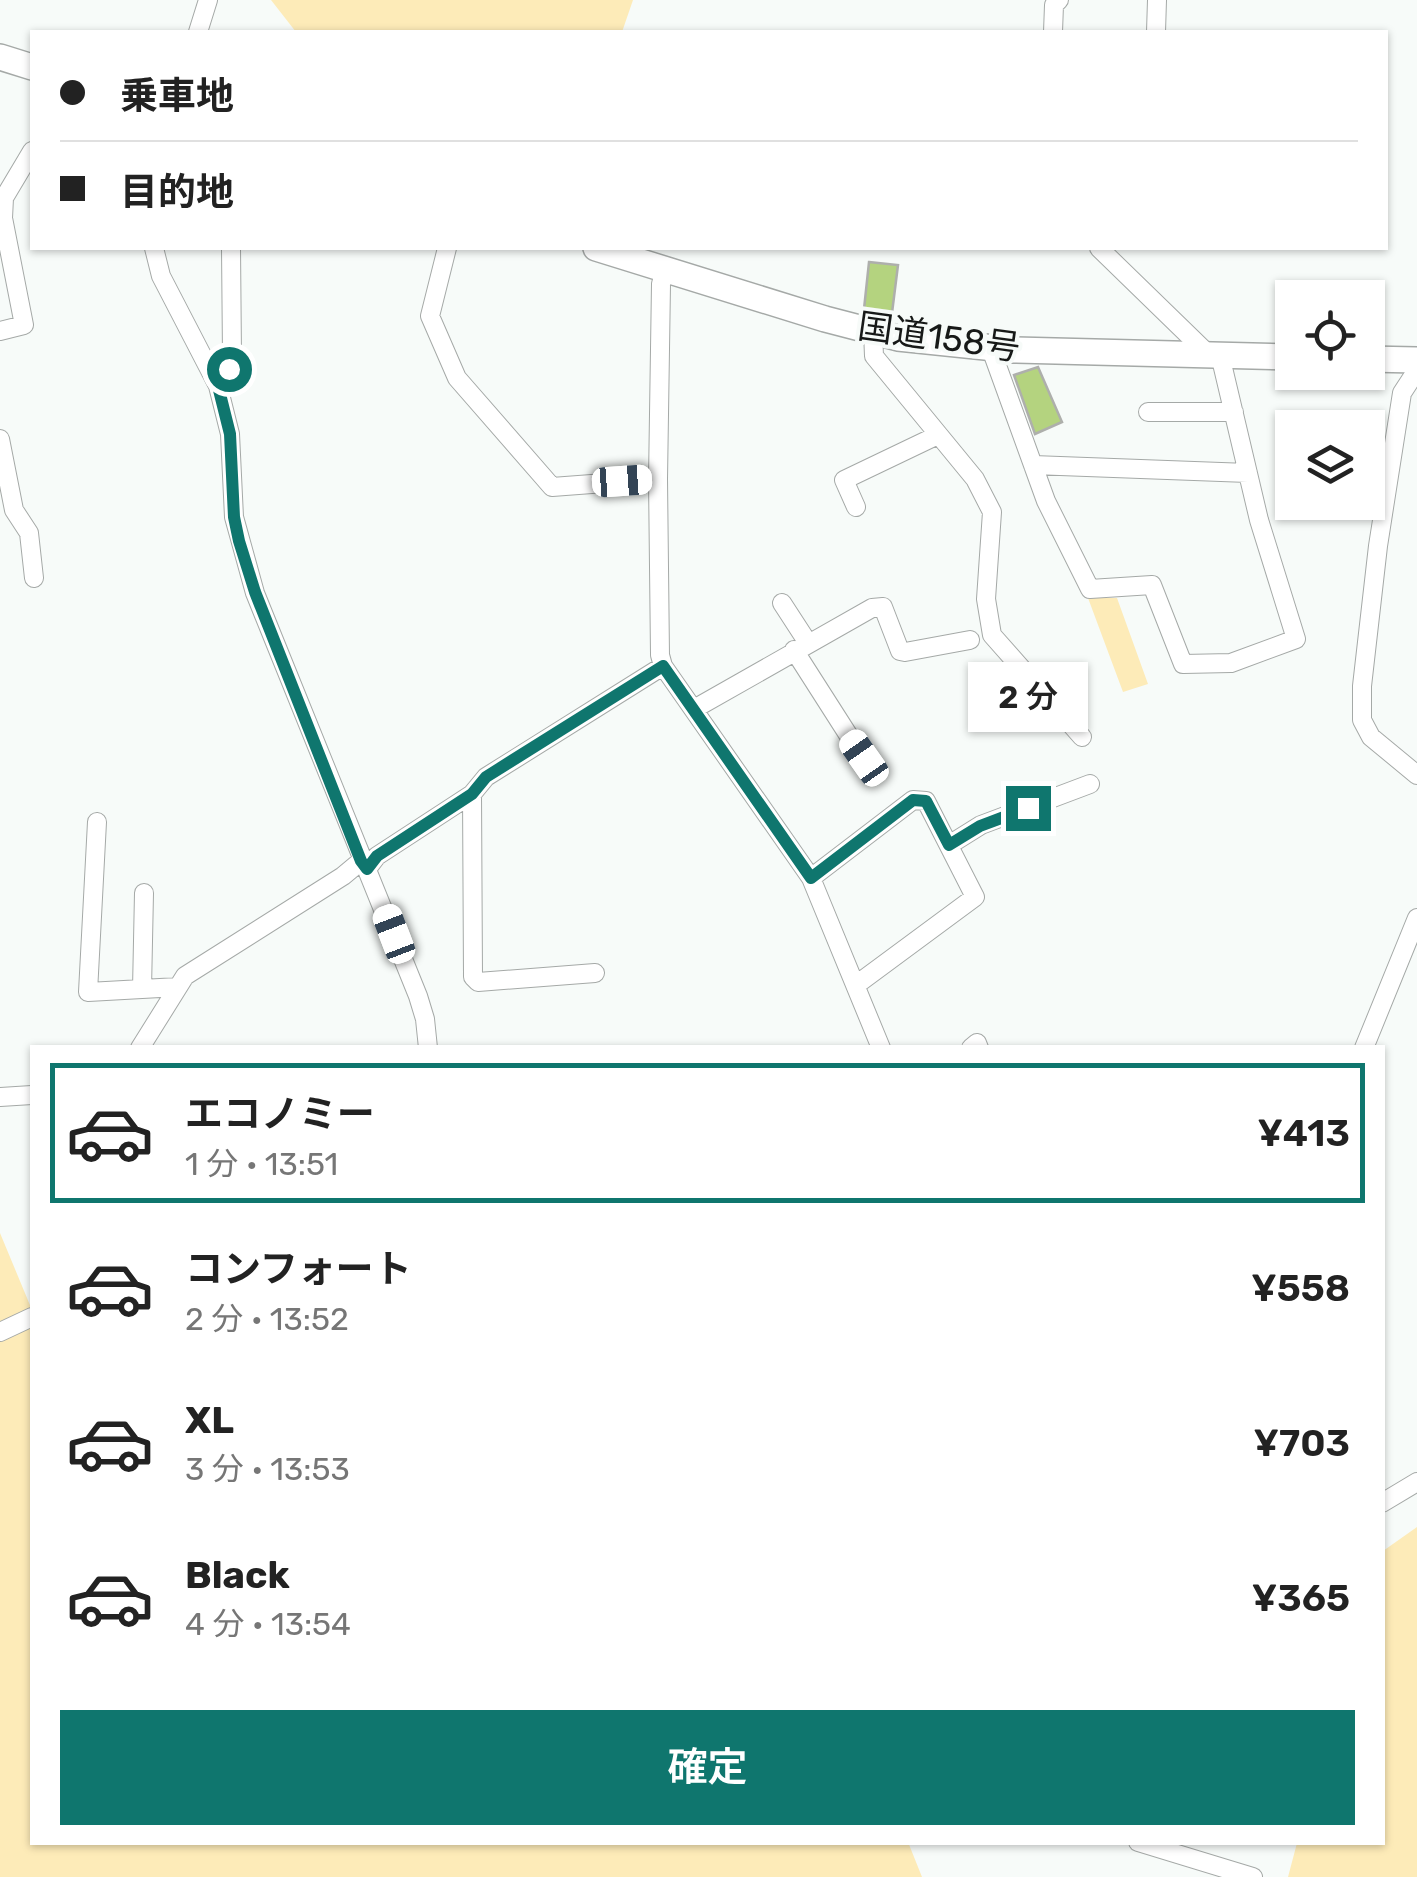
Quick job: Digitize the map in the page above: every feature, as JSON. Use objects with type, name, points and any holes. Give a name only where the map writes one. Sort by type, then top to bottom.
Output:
[{"type":"highway","points":[[0,57],[30,67]]},
{"type":"highway","name":"国道158号","points":[[602,250],[873,332],[934,344],[1275,357]]},
{"type":"highway","points":[[1385,359],[1417,360]]},
{"type":"street","points":[[199,30],[208,0]]},
{"type":"street","points":[[1053,30],[1054,5],[1059,0]]},
{"type":"street","points":[[1156,30],[1158,0]]},
{"type":"street","points":[[0,331],[24,325],[2,218],[4,198],[30,155]]},
{"type":"street","points":[[154,250],[160,276],[218,386],[230,434],[234,517],[255,592],[418,996],[428,1045]]},
{"type":"street","points":[[218,386],[229,369],[232,354],[230,250]]},
{"type":"street","points":[[446,250],[430,316],[456,378],[552,487],[658,479]]},
{"type":"street","points":[[991,349],[1046,501],[1090,589],[1152,585],[1183,664],[1231,663],[1296,639],[1215,355],[1101,250]]},
{"type":"street","points":[[665,270],[661,284],[658,479],[663,666],[811,878],[880,1045]]},
{"type":"street","points":[[873,332],[874,356],[974,479],[992,512],[986,599],[992,635],[1082,737]]},
{"type":"street","points":[[1417,370],[1402,393],[1378,546],[1362,686],[1362,720],[1372,737],[1417,775]]},
{"type":"street","points":[[1148,412],[1234,412]]},
{"type":"street","points":[[856,507],[844,480],[938,435]]},
{"type":"street","points":[[0,439],[14,510],[29,532],[34,578]]},
{"type":"street","points":[[1033,465],[1248,473]]},
{"type":"street","points":[[782,603],[801,646],[864,758]]},
{"type":"street","points":[[694,709],[872,608],[883,608],[900,651],[915,652],[970,640]]},
{"type":"street","points":[[142,1045],[185,976],[364,865],[472,794],[486,777],[663,666]]},
{"type":"street","points":[[949,845],[980,826],[1090,784]]},
{"type":"street","points":[[472,794],[472,977],[478,982],[595,973]]},
{"type":"street","points":[[811,878],[913,800],[926,801],[976,897],[856,985]]},
{"type":"street","points":[[97,822],[88,992],[178,987]]},
{"type":"street","points":[[142,990],[144,893]]},
{"type":"street","points":[[1365,1045],[1417,918]]},
{"type":"street","points":[[0,1097],[30,1095]]},
{"type":"street","points":[[0,1332],[30,1318]]},
{"type":"street","points":[[1385,1501],[1417,1482]]},
{"type":"street","points":[[1148,1845],[1253,1877]]},
{"type":"shaded area","points":[[271,0],[633,0],[623,30],[294,30]]},
{"type":"shaded area","points":[[1088,598],[1117,598],[1148,684],[1123,692]]},
{"type":"shaded area","points":[[0,1233],[30,1305],[30,1845],[909,1845],[922,1877],[0,1877]]},
{"type":"shaded area","points":[[1417,1527],[1417,1877],[1288,1877],[1296,1845],[1385,1845],[1385,1550]]},
{"type":"building","points":[[869,262],[898,265],[892,313],[864,309]]},
{"type":"building","points":[[1038,367],[1062,422],[1035,434],[1014,375]]},
{"type":"route","points":[[229,369],[218,386],[230,434],[239,541],[255,592],[367,869],[377,856],[472,794],[486,777],[663,666],[811,878],[913,800],[926,801],[949,845],[980,826],[1028,808]]}]
